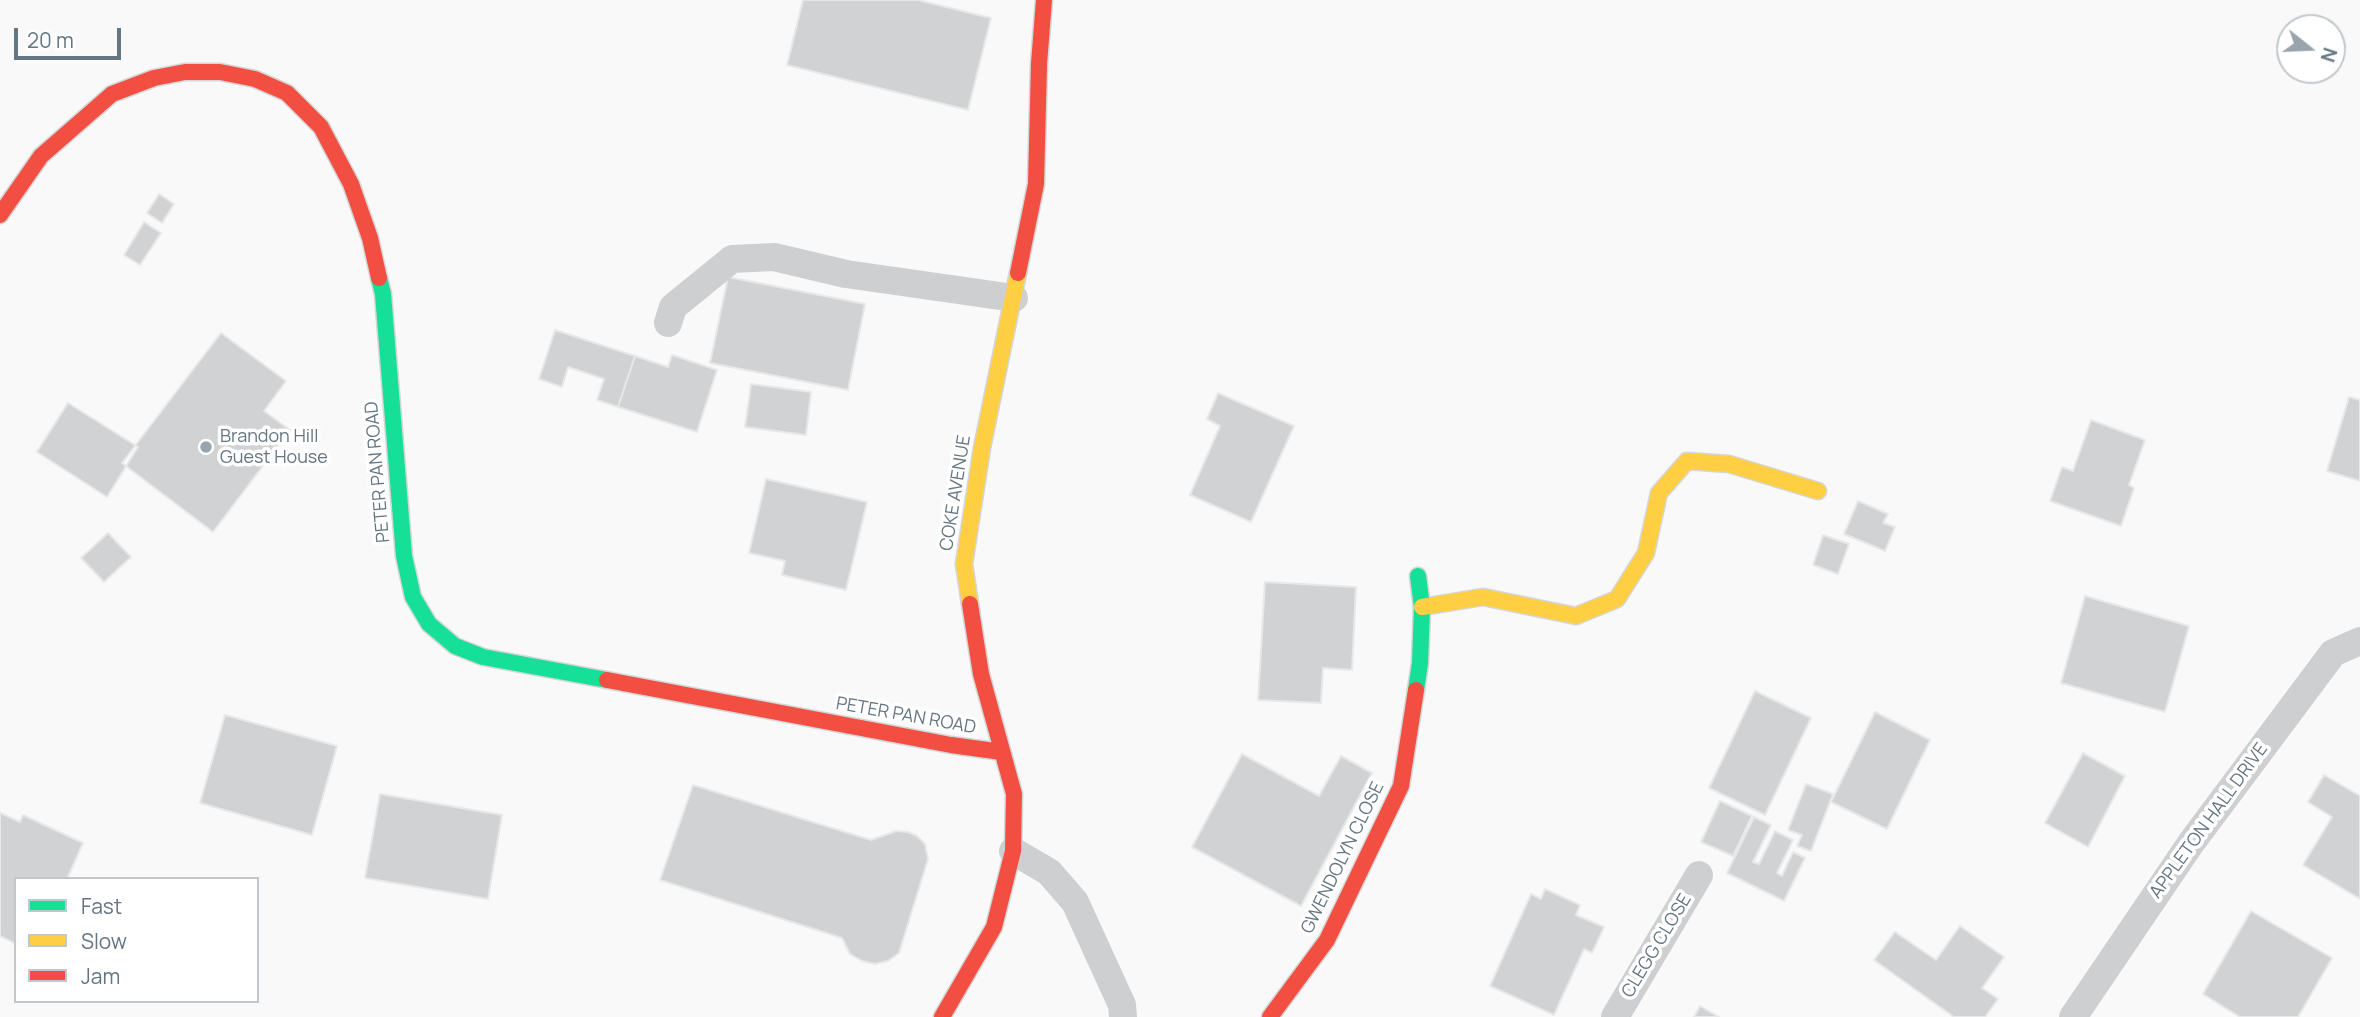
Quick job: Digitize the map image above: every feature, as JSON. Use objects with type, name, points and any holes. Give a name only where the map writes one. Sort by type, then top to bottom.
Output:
[{"type":"street","name":"COKE AVENUE","points":[[942,1017],[994,927],[1013,852],[1014,794],[982,674],[964,564],[982,448],[1037,184],[1039,64],[1044,0]]},
{"type":"street","name":"PETER PAN ROAD","points":[[0,215],[41,156],[112,94],[154,78],[185,72],[220,72],[255,79],[287,93],[321,127],[351,184],[370,238],[383,294],[404,556],[413,597],[429,624],[454,646],[483,657],[951,745],[1002,752]]},
{"type":"street","points":[[668,323],[674,307],[732,259],[774,257],[846,274],[1014,298]]},
{"type":"street","points":[[1422,607],[1483,597],[1576,616],[1617,599],[1646,553],[1659,494],[1687,461],[1729,464],[1818,491]]},
{"type":"street","name":"GWENDOLYN CLOSE","points":[[1270,1017],[1327,940],[1401,786],[1420,663],[1422,607],[1418,576]]},
{"type":"street","name":"APPLETON HALL DRIVE","points":[[2073,1017],[2191,843],[2333,653],[2360,641]]},
{"type":"street","points":[[1013,852],[1049,872],[1075,902],[1122,1005],[1123,1017]]},
{"type":"street","name":"CLEGG CLOSE","points":[[1615,1017],[1699,875]]},
{"type":"building","points":[[803,0],[918,0],[991,18],[968,110],[787,65]]},
{"type":"building","points":[[159,194],[174,204],[162,223],[147,213]]},
{"type":"building","points":[[144,222],[161,233],[140,265],[124,255]]},
{"type":"building","points":[[728,277],[865,304],[848,390],[710,363]]},
{"type":"building","points":[[555,330],[635,356],[618,407],[597,400],[604,379],[568,367],[562,387],[539,379]]},
{"type":"building","name":"Brandon Hill Guest House","points":[[221,333],[286,381],[264,411],[290,430],[213,532],[122,463]]},
{"type":"building","points":[[672,355],[717,370],[697,432],[618,407],[635,356],[668,367]]},
{"type":"building","points":[[751,384],[811,392],[806,435],[745,427]]},
{"type":"building","points":[[1218,393],[1294,426],[1251,522],[1190,495],[1220,426],[1207,419]]},
{"type":"building","points":[[2349,397],[2360,400],[2360,481],[2327,471]]},
{"type":"building","points":[[68,403],[138,447],[107,497],[37,452]]},
{"type":"building","points":[[2091,420],[2145,440],[2129,485],[2134,488],[2121,526],[2050,501],[2062,467],[2073,471]]},
{"type":"building","points":[[766,479],[867,502],[846,590],[782,575],[785,561],[749,553]]},
{"type":"building","points":[[1858,501],[1888,514],[1883,523],[1895,527],[1885,551],[1844,534]]},
{"type":"building","points":[[108,533],[131,557],[104,582],[81,558]]},
{"type":"building","points":[[1823,535],[1849,544],[1838,574],[1813,565]]},
{"type":"building","points":[[1265,582],[1356,587],[1352,670],[1323,668],[1321,703],[1258,700]]},
{"type":"building","points":[[2085,596],[2189,626],[2165,712],[2061,683]]},
{"type":"building","points":[[1755,691],[1811,718],[1765,815],[1709,788]]},
{"type":"building","points":[[1875,712],[1930,740],[1887,829],[1831,802]]},
{"type":"building","points":[[225,715],[337,746],[312,835],[200,803]]},
{"type":"building","points":[[2083,753],[2125,776],[2088,847],[2045,823]]},
{"type":"building","points":[[1242,754],[1319,796],[1341,756],[1372,773],[1301,906],[1192,847]]},
{"type":"building","points":[[2324,775],[2360,796],[2360,899],[2303,865],[2332,817],[2308,802]]},
{"type":"building","points":[[1806,784],[1833,794],[1811,851],[1797,846],[1802,835],[1788,830]]},
{"type":"building","points":[[693,785],[871,840],[896,831],[917,836],[925,844],[928,859],[899,953],[888,961],[875,964],[862,961],[850,954],[842,938],[660,880]]},
{"type":"building","points":[[380,794],[502,815],[488,899],[365,878]]},
{"type":"building","points":[[1720,801],[1752,816],[1733,856],[1701,842]]},
{"type":"building","points":[[0,813],[20,822],[23,815],[83,843],[68,877],[14,877],[14,943],[0,936]]},
{"type":"building","points":[[1754,817],[1771,825],[1753,862],[1759,864],[1775,831],[1793,840],[1777,873],[1782,876],[1793,852],[1805,858],[1784,901],[1727,873]]},
{"type":"building","points":[[1545,889],[1580,905],[1576,915],[1604,927],[1592,953],[1584,949],[1554,1015],[1490,986],[1531,894],[1541,899]]},
{"type":"building","points":[[2251,911],[2332,958],[2298,1017],[2240,1017],[2203,994]]},
{"type":"building","points":[[1960,926],[2004,957],[1982,988],[1998,999],[1985,1017],[1954,1017],[1874,960],[1895,932],[1936,960]]},
{"type":"building","points":[[1700,1006],[1719,1017],[1694,1017]]},
{"type":"traffic: fast","points":[[379,278],[383,294],[404,556],[413,597],[429,624],[455,646],[483,657],[607,680]]},
{"type":"traffic: fast","points":[[1416,690],[1422,607],[1418,576]]},
{"type":"traffic: slow","points":[[970,604],[964,564],[982,448],[1018,273]]},
{"type":"traffic: slow","points":[[1422,607],[1483,597],[1576,616],[1617,599],[1646,553],[1659,493],[1687,461],[1729,464],[1818,491]]},
{"type":"traffic: jam","points":[[1018,273],[1036,184],[1039,64],[1044,0]]},
{"type":"traffic: jam","points":[[0,215],[41,156],[112,94],[154,78],[185,72],[220,72],[255,79],[287,93],[321,127],[351,184],[370,238],[379,278]]},
{"type":"traffic: jam","points":[[942,1017],[994,927],[1013,851],[1014,794],[981,674],[970,604]]},
{"type":"traffic: jam","points":[[607,680],[951,745],[1002,752]]},
{"type":"traffic: jam","points":[[1270,1017],[1327,940],[1401,786],[1416,690]]},
{"type":"place","name":"Brandon Hill Guest House","points":[[206,447]]}]
